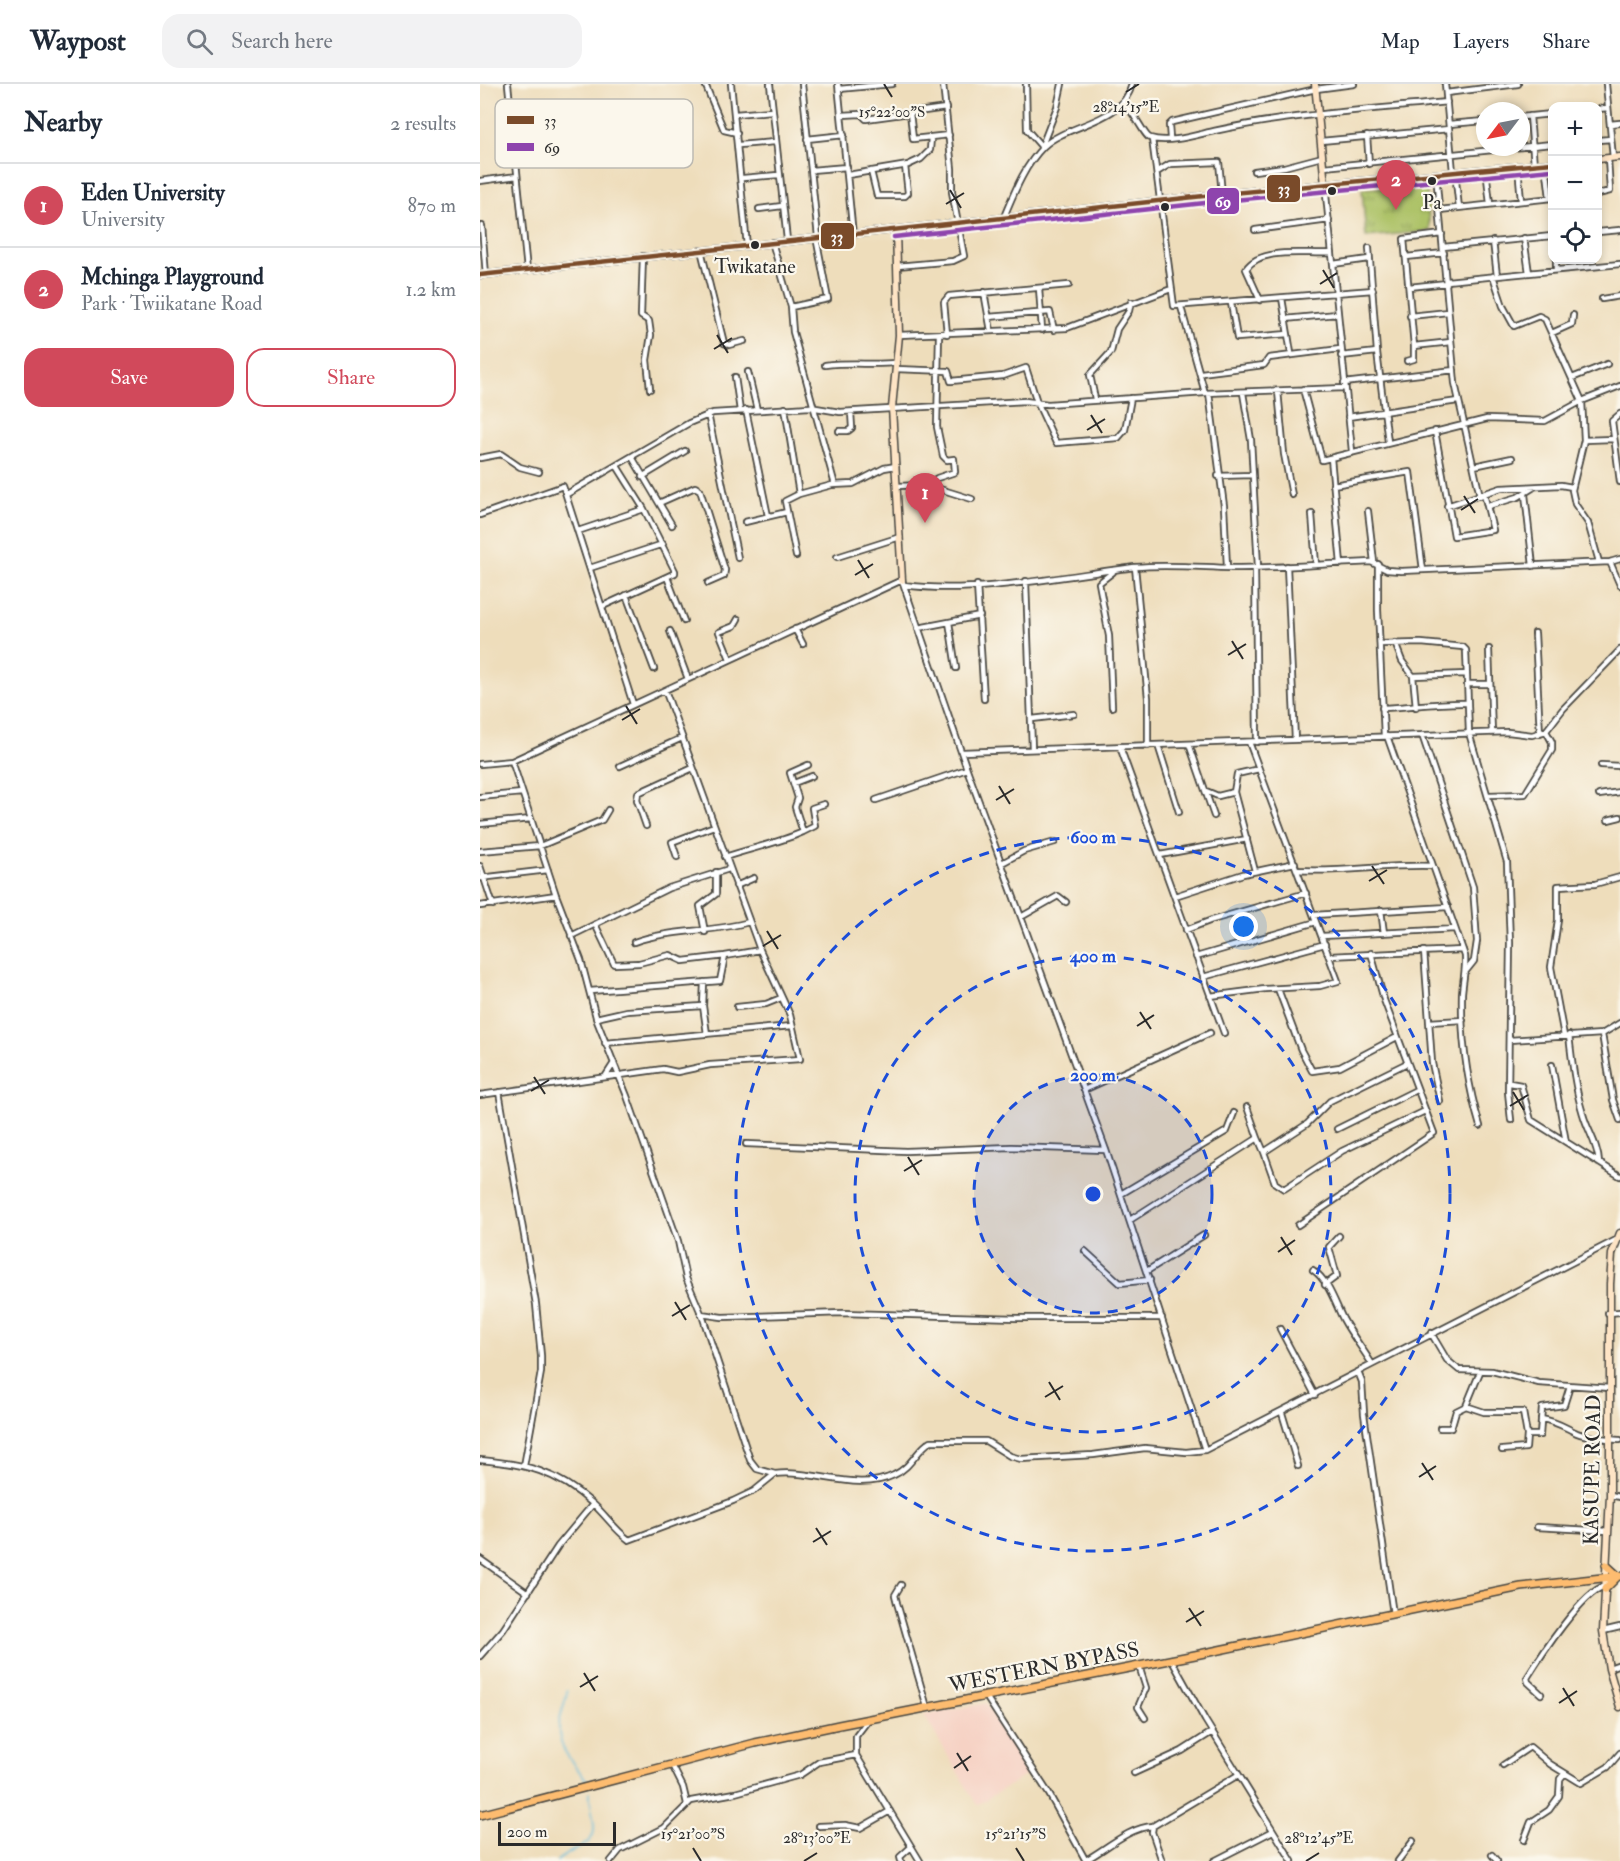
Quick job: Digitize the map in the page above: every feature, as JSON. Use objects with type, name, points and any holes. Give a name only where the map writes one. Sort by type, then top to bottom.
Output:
[{"type":"main road","points":[[1595,1578],[1600,1576],[1606,1566],[1619,1576],[1605,1584]]},
{"type":"main road","name":"WESTERN BYPASS","points":[[480,1815],[755,1743],[869,1719],[1521,1587],[1595,1578],[1605,1584],[1619,1576]]},
{"type":"street","points":[[508,84],[509,99]]},
{"type":"street","points":[[705,84],[724,130],[737,133]]},
{"type":"street","points":[[731,84],[739,146],[747,246]]},
{"type":"street","points":[[770,84],[778,175],[787,240]]},
{"type":"street","points":[[791,307],[828,299],[817,237],[802,84]]},
{"type":"street","points":[[853,235],[838,87],[892,84]]},
{"type":"street","points":[[897,267],[962,258],[964,254],[952,192],[943,84]]},
{"type":"street","points":[[1026,84],[1027,130],[1040,148]]},
{"type":"street","points":[[1003,219],[1019,182],[1040,148],[1055,113],[1062,84]]},
{"type":"street","points":[[1126,84],[1130,91]]},
{"type":"street","points":[[1040,148],[1123,103],[1132,84]]},
{"type":"street","points":[[1170,138],[1169,125],[1172,122],[1315,86],[1354,84]]},
{"type":"street","points":[[1445,84],[1459,207]]},
{"type":"street","points":[[1446,93],[1483,86],[1518,84]]},
{"type":"street","points":[[1602,193],[1610,191],[1614,158],[1606,84]]},
{"type":"street","points":[[1315,86],[1352,451]]},
{"type":"street","points":[[1123,103],[1134,112],[1145,135],[1152,139],[1318,113],[1447,102]]},
{"type":"street","points":[[842,115],[861,114],[866,119],[878,119],[946,108]]},
{"type":"street","points":[[1602,109],[1608,108]]},
{"type":"street","points":[[735,114],[772,111]]},
{"type":"street","points":[[910,113],[913,140],[949,135]]},
{"type":"street","points":[[1534,165],[1530,116],[1548,114]]},
{"type":"street","points":[[1321,141],[1476,122]]},
{"type":"street","points":[[1610,124],[1620,123]]},
{"type":"street","points":[[807,139],[844,135]]},
{"type":"street","points":[[1367,136],[1369,164]]},
{"type":"street","points":[[848,175],[905,166],[928,153],[931,138]]},
{"type":"street","points":[[1152,139],[1174,306],[1181,308],[1373,290]]},
{"type":"street","points":[[1602,140],[1611,139]]},
{"type":"street","points":[[739,146],[776,142]]},
{"type":"street","points":[[1324,167],[1548,144]]},
{"type":"street","points":[[1254,171],[1284,167],[1322,157]]},
{"type":"street","points":[[1157,172],[1170,164],[1219,162],[1222,194]]},
{"type":"street","points":[[482,226],[483,275],[1222,194],[1548,163]]},
{"type":"street","points":[[872,171],[877,196],[905,196],[908,194],[905,166]]},
{"type":"street","points":[[1518,166],[1521,201]]},
{"type":"street","points":[[811,170],[847,167]]},
{"type":"street","points":[[516,168],[527,270]]},
{"type":"street","points":[[1486,169],[1490,204]]},
{"type":"street","points":[[1435,431],[1452,533],[1456,537],[1492,531],[1488,506],[1482,495],[1458,400],[1436,174]]},
{"type":"street","points":[[742,178],[778,175]]},
{"type":"street","points":[[480,181],[517,176]]},
{"type":"street","points":[[1439,210],[1548,198]]},
{"type":"street","points":[[759,208],[782,206]]},
{"type":"street","points":[[1255,230],[1329,220]]},
{"type":"street","points":[[1602,232],[1620,230]]},
{"type":"street","points":[[895,231],[898,335],[892,408],[903,582],[1106,1150],[1205,1450]]},
{"type":"street","points":[[1407,361],[1414,359],[1414,346],[1405,238],[1442,234]]},
{"type":"street","points":[[1406,257],[1493,241],[1548,236]]},
{"type":"street","points":[[1524,238],[1529,273]]},
{"type":"street","points":[[1493,241],[1495,276],[1503,306],[1514,326],[1542,316],[1552,333],[1582,401],[1584,440],[1572,487],[1575,504],[1587,521],[1599,562]]},
{"type":"street","points":[[772,242],[791,307],[793,332],[835,485]]},
{"type":"street","points":[[1369,248],[1379,379],[1388,442]]},
{"type":"street","points":[[701,250],[724,343],[729,345],[744,341]]},
{"type":"street","points":[[1260,300],[1246,269],[1258,258],[1297,252],[1332,253]]},
{"type":"street","points":[[643,256],[643,290],[640,308],[641,317],[649,321],[651,331],[647,360],[650,389]]},
{"type":"street","points":[[1332,264],[1370,259]]},
{"type":"street","points":[[1556,264],[1556,270]]},
{"type":"street","points":[[1409,287],[1620,264]]},
{"type":"street","points":[[947,334],[944,311],[946,298],[984,292],[1069,285]]},
{"type":"street","points":[[1039,288],[1042,330]]},
{"type":"street","points":[[898,335],[1054,330],[1077,325],[1131,302],[1171,289]]},
{"type":"street","points":[[984,292],[991,332]]},
{"type":"street","points":[[1602,299],[1620,296]]},
{"type":"street","points":[[1282,298],[1291,353]]},
{"type":"street","points":[[1095,399],[1090,375],[1111,352],[1117,329],[1129,311],[1131,302]]},
{"type":"street","points":[[1231,303],[1238,338],[1288,334]]},
{"type":"street","points":[[1181,308],[1207,393],[1224,506],[1227,567]]},
{"type":"street","points":[[1410,316],[1448,312]]},
{"type":"street","points":[[988,317],[1051,313],[1054,330]]},
{"type":"street","points":[[1285,318],[1337,314]]},
{"type":"street","points":[[1552,333],[1572,324],[1573,315]]},
{"type":"street","points":[[927,485],[937,478],[955,472],[954,459],[947,460],[943,456],[937,405],[939,334]]},
{"type":"street","points":[[1414,346],[1451,342]]},
{"type":"street","points":[[1201,374],[1264,365],[1269,358],[1291,353],[1340,349]]},
{"type":"street","points":[[1341,356],[1377,352]]},
{"type":"street","points":[[825,365],[852,362],[858,365],[949,371],[951,381],[1003,376],[1026,369],[1037,402],[1056,444],[1118,438],[1125,430],[1131,398]]},
{"type":"street","points":[[1572,378],[1607,364]]},
{"type":"street","points":[[567,494],[708,414],[813,407],[834,412],[851,412],[937,405],[1037,402],[1048,404],[1095,399],[1278,391],[1344,385],[1454,370]]},
{"type":"street","points":[[748,372],[757,410]]},
{"type":"street","points":[[735,377],[768,516]]},
{"type":"street","points":[[1303,389],[1320,459],[1493,418],[1545,421],[1582,401],[1620,386]]},
{"type":"street","points":[[1278,391],[1284,454],[1292,495]]},
{"type":"street","points":[[1243,393],[1250,432],[1257,567],[1257,742]]},
{"type":"street","points":[[1348,417],[1458,400]]},
{"type":"street","points":[[785,408],[799,494]]},
{"type":"street","points":[[839,431],[848,431],[852,428],[851,412]]},
{"type":"street","points":[[708,414],[738,558]]},
{"type":"street","points":[[1620,414],[1612,418],[1620,482]]},
{"type":"street","points":[[1584,440],[1594,442],[1613,439]]},
{"type":"street","points":[[642,477],[685,451]]},
{"type":"street","points":[[480,458],[501,454],[520,467],[539,472]]},
{"type":"street","points":[[632,457],[672,525]]},
{"type":"street","points":[[1331,458],[1341,564]]},
{"type":"street","points":[[1474,466],[1512,458]]},
{"type":"street","points":[[603,606],[667,577],[675,571],[644,509],[617,466]]},
{"type":"street","points":[[796,556],[785,500],[835,485],[857,483],[884,468],[896,466]]},
{"type":"street","points":[[1333,485],[1410,472],[1423,570]]},
{"type":"street","points":[[1218,476],[1252,475]]},
{"type":"street","points":[[897,486],[927,485],[972,498]]},
{"type":"street","points":[[1447,506],[1501,488],[1521,485],[1572,487]]},
{"type":"street","points":[[480,515],[560,486],[567,494],[633,704]]},
{"type":"street","points":[[659,503],[695,487],[700,490],[726,570],[724,576],[708,583]]},
{"type":"street","points":[[1488,506],[1525,494],[1534,487]]},
{"type":"street","points":[[1525,494],[1533,566]]},
{"type":"street","points":[[579,531],[644,509]]},
{"type":"street","points":[[1368,511],[1376,563],[1382,708],[1386,736],[1463,950],[1466,971],[1462,991],[1467,1070],[1480,1126]]},
{"type":"street","points":[[745,522],[787,512]]},
{"type":"street","points":[[1312,514],[1316,565]]},
{"type":"street","points":[[837,557],[900,537]]},
{"type":"street","points":[[590,568],[663,544]]},
{"type":"street","points":[[480,764],[512,760],[795,629],[903,582],[931,587],[977,585],[1135,567],[1185,565],[1257,567],[1376,563],[1391,571],[1610,562],[1620,559]]},
{"type":"street","points":[[1610,562],[1620,585]]},
{"type":"street","points":[[1287,566],[1294,740]]},
{"type":"street","points":[[1135,567],[1149,698],[1149,746]]},
{"type":"street","points":[[1112,707],[1108,663],[1109,636],[1099,583],[1115,570]]},
{"type":"street","points":[[667,577],[684,621]]},
{"type":"street","points":[[1026,581],[1032,749]]},
{"type":"street","points":[[977,585],[984,699]]},
{"type":"street","points":[[626,595],[654,669]]},
{"type":"street","points":[[918,628],[980,616]]},
{"type":"street","points":[[730,659],[719,632],[734,626],[738,619]]},
{"type":"street","points":[[949,622],[956,668]]},
{"type":"street","points":[[795,629],[803,645]]},
{"type":"street","points":[[670,631],[688,679]]},
{"type":"street","points":[[1535,633],[1540,734]]},
{"type":"street","points":[[1380,644],[1463,647],[1466,650],[1468,733],[1507,862],[1510,1083],[1508,1092],[1511,1119]]},
{"type":"street","points":[[1395,644],[1402,661],[1413,676],[1416,707]]},
{"type":"street","points":[[1489,649],[1492,733]]},
{"type":"street","points":[[962,752],[1468,733],[1540,734],[1546,731],[1563,709],[1620,650]]},
{"type":"street","points":[[1413,676],[1467,674]]},
{"type":"street","points":[[1467,684],[1490,684]]},
{"type":"street","points":[[480,1095],[663,1069],[677,1072],[710,1065],[798,1060],[800,1057],[792,1026],[749,922],[665,690]]},
{"type":"street","points":[[1382,708],[1416,707],[1438,702],[1467,703]]},
{"type":"street","points":[[1032,719],[1074,714]]},
{"type":"street","points":[[1488,795],[1525,794],[1553,748],[1546,731]]},
{"type":"street","points":[[1422,735],[1473,887],[1478,941],[1474,962],[1466,971]]},
{"type":"street","points":[[620,766],[682,738]]},
{"type":"street","points":[[1210,996],[1337,982],[1325,944],[1249,742]]},
{"type":"street","points":[[1189,744],[1214,816]]},
{"type":"street","points":[[1158,745],[1179,812]]},
{"type":"street","points":[[1120,747],[1224,1033]]},
{"type":"street","points":[[512,760],[590,991],[596,1018],[678,1241],[686,1278],[752,1466],[775,1474],[806,1474],[869,1482],[885,1479],[905,1469],[926,1444],[948,1440],[986,1441],[1010,1456],[1021,1459],[1093,1455],[1145,1448],[1186,1452],[1205,1450],[1282,1413],[1431,1333],[1616,1240]]},
{"type":"street","points":[[803,832],[795,807],[798,798],[790,773],[808,765]]},
{"type":"street","points":[[1600,765],[1620,766]]},
{"type":"street","points":[[646,826],[637,800],[638,793],[693,768]]},
{"type":"street","points":[[876,800],[968,769]]},
{"type":"street","points":[[1255,871],[1240,822],[1234,792],[1237,774],[1259,769]]},
{"type":"street","points":[[794,783],[812,776]]},
{"type":"street","points":[[1205,790],[1218,796],[1234,792]]},
{"type":"street","points":[[1599,795],[1620,792]]},
{"type":"street","points":[[480,797],[522,793]]},
{"type":"street","points":[[726,857],[760,845],[781,842],[815,826],[812,808],[824,804]]},
{"type":"street","points":[[480,851],[540,846],[602,820],[608,810]]},
{"type":"street","points":[[1608,820],[1620,817]]},
{"type":"street","points":[[480,824],[531,819]]},
{"type":"street","points":[[676,857],[673,841],[714,826]]},
{"type":"street","points":[[1160,855],[1247,839]]},
{"type":"street","points":[[1002,863],[1024,851],[1055,842]]},
{"type":"street","points":[[1175,897],[1255,871],[1294,863]]},
{"type":"street","points":[[1297,870],[1371,869],[1394,864],[1433,866]]},
{"type":"street","points":[[480,866],[482,878],[493,905]]},
{"type":"street","points":[[571,936],[669,888],[729,869]]},
{"type":"street","points":[[482,878],[548,870]]},
{"type":"street","points":[[705,932],[700,906],[716,894],[717,872]]},
{"type":"street","points":[[1599,1163],[1598,1150],[1585,1122],[1576,1091],[1567,1035],[1551,967],[1558,920],[1558,886],[1595,884],[1620,877]]},
{"type":"street","points":[[736,886],[754,878]]},
{"type":"street","points":[[1186,930],[1212,920],[1306,893]]},
{"type":"street","points":[[480,906],[556,895]]},
{"type":"street","points":[[1021,917],[1057,897],[1062,897],[1066,902]]},
{"type":"street","points":[[1314,915],[1448,908]]},
{"type":"street","points":[[1381,910],[1384,933]]},
{"type":"street","points":[[634,942],[655,936],[705,932],[749,922]]},
{"type":"street","points":[[1196,957],[1316,922]]},
{"type":"street","points":[[595,924],[614,964],[639,963],[670,955],[683,961],[760,950]]},
{"type":"street","points":[[1322,936],[1455,929]]},
{"type":"street","points":[[1203,977],[1325,944]]},
{"type":"street","points":[[1329,956],[1463,950]]},
{"type":"street","points":[[1424,951],[1432,1063],[1440,1101]]},
{"type":"street","points":[[1298,1225],[1390,1160],[1433,1134],[1397,1037],[1371,953]]},
{"type":"street","points":[[590,991],[722,980],[721,970],[725,956]]},
{"type":"street","points":[[704,982],[703,1006],[707,1034]]},
{"type":"street","points":[[1278,988],[1301,1050],[1312,1071],[1340,1067],[1397,1037]]},
{"type":"street","points":[[737,1007],[766,1004],[781,998]]},
{"type":"street","points":[[596,1018],[627,1011],[703,1006]]},
{"type":"street","points":[[1430,1022],[1463,1020]]},
{"type":"street","points":[[1509,1040],[1602,1034],[1620,1023]]},
{"type":"street","points":[[605,1043],[702,1032],[707,1034],[792,1026]]},
{"type":"street","points":[[1084,1090],[1210,1033]]},
{"type":"street","points":[[1602,1034],[1613,1100],[1620,1120]]},
{"type":"street","points":[[605,1077],[614,1063]]},
{"type":"street","points":[[1264,1152],[1307,1124],[1330,1101],[1407,1063]]},
{"type":"street","points":[[1552,1065],[1566,1142]]},
{"type":"street","points":[[1510,1083],[1521,1085],[1530,1118],[1620,1176]]},
{"type":"street","points":[[1337,1129],[1416,1090]]},
{"type":"street","points":[[499,1092],[536,1304],[541,1356],[541,1372],[524,1466]]},
{"type":"street","points":[[1247,1107],[1275,1183],[1284,1189],[1342,1150],[1425,1111]]},
{"type":"street","points":[[1121,1194],[1227,1131],[1234,1113]]},
{"type":"street","points":[[1130,1220],[1172,1192],[1190,1184],[1201,1173],[1258,1138]]},
{"type":"street","points":[[746,1144],[906,1151],[1011,1147],[1106,1150]]},
{"type":"street","name":"KASUPE ROAD","points":[[1620,1233],[1612,1254],[1608,1313],[1610,1496],[1603,1631],[1609,1668],[1620,1707]]},
{"type":"street","points":[[1147,1271],[1204,1235]]},
{"type":"street","points":[[1325,1285],[1337,1276],[1329,1247],[1339,1236]]},
{"type":"street","points":[[1085,1251],[1119,1283],[1150,1280]]},
{"type":"street","points":[[1312,1270],[1325,1285],[1344,1321],[1372,1364]]},
{"type":"street","points":[[1608,1313],[1620,1312]]},
{"type":"street","points":[[700,1314],[722,1317],[843,1313],[1017,1318],[1162,1317]]},
{"type":"street","points":[[1280,1329],[1315,1395]]},
{"type":"street","points":[[1431,1333],[1447,1360],[1456,1368],[1480,1372],[1492,1371],[1539,1383],[1610,1388]]},
{"type":"street","points":[[1358,1371],[1362,1382],[1364,1414],[1393,1614]]},
{"type":"street","points":[[1466,1407],[1480,1372]]},
{"type":"street","points":[[1527,1435],[1540,1435],[1543,1407],[1564,1406],[1570,1386]]},
{"type":"street","points":[[1440,1428],[1451,1428],[1455,1411],[1466,1407],[1484,1412],[1523,1412],[1527,1435],[1523,1450],[1502,1450]]},
{"type":"street","points":[[1282,1413],[1298,1466]]},
{"type":"street","points":[[1541,1419],[1558,1422],[1583,1435],[1620,1440]]},
{"type":"street","points":[[480,1460],[524,1466],[557,1477],[593,1504],[622,1535],[634,1539],[733,1501],[754,1491],[775,1474]]},
{"type":"street","points":[[1610,1496],[1620,1497]]},
{"type":"street","points":[[480,1656],[503,1630],[558,1546],[593,1504]]},
{"type":"street","points":[[1537,1527],[1608,1531]]},
{"type":"street","points":[[480,1559],[528,1593]]},
{"type":"street","points":[[1541,1694],[1528,1682],[1527,1678],[1575,1610],[1597,1587],[1605,1584]]},
{"type":"street","points":[[901,1585],[895,1595],[927,1707]]},
{"type":"street","points":[[1603,1631],[1620,1627]]},
{"type":"street","points":[[1171,1659],[1212,1732],[1292,1861]]},
{"type":"street","points":[[1609,1668],[1620,1664]]},
{"type":"street","points":[[1139,1665],[1146,1689],[1138,1707],[1144,1718]]},
{"type":"street","points":[[985,1695],[1049,1794],[1086,1861],[1129,1834],[1153,1826],[1238,1775]]},
{"type":"street","points":[[869,1719],[856,1736],[854,1745],[856,1755],[920,1861]]},
{"type":"street","points":[[1134,1773],[1182,1751],[1212,1732]]},
{"type":"street","points":[[1503,1765],[1530,1747],[1576,1782],[1584,1783],[1608,1767],[1620,1753]]},
{"type":"street","points":[[611,1861],[620,1850],[664,1828],[687,1804],[800,1775],[815,1764],[856,1755]]},
{"type":"street","points":[[672,1765],[687,1804]]},
{"type":"street","points":[[1524,1840],[1531,1822],[1549,1810],[1559,1796],[1560,1779],[1564,1774]]},
{"type":"street","points":[[819,1826],[845,1825],[860,1828],[890,1811]]},
{"type":"street","points":[[1153,1826],[1152,1832],[1162,1861]]},
{"type":"street","points":[[1214,1861],[1273,1831]]},
{"type":"street","points":[[1398,1861],[1413,1841]]},
{"type":"street","points":[[901,1861],[900,1857],[911,1847]]},
{"type":"street","points":[[1492,1856],[1497,1861]]},
{"type":"shaded area","points":[[986,1703],[1030,1773],[977,1805],[924,1715]]},
{"type":"green space","points":[[1426,184],[1430,231],[1366,237],[1362,189]]},
{"type":"waterway","points":[[567,1691],[560,1719],[560,1738],[566,1754],[588,1782]]},
{"type":"waterway","points":[[557,1861],[587,1843],[594,1833],[590,1792]]},
{"type":"transit line","name":"33","points":[[480,275],[1222,194],[1548,163]]},
{"type":"transit line","name":"69","points":[[894,237],[1223,201],[1548,170]]},
{"type":"place","name":"Pa","points":[[1432,181]]},
{"type":"place","name":"Mchinga Playground","points":[[1396,210]]},
{"type":"place","name":"Twikatane","points":[[755,245]]},
{"type":"place","name":"Eden University","points":[[925,523]]}]
